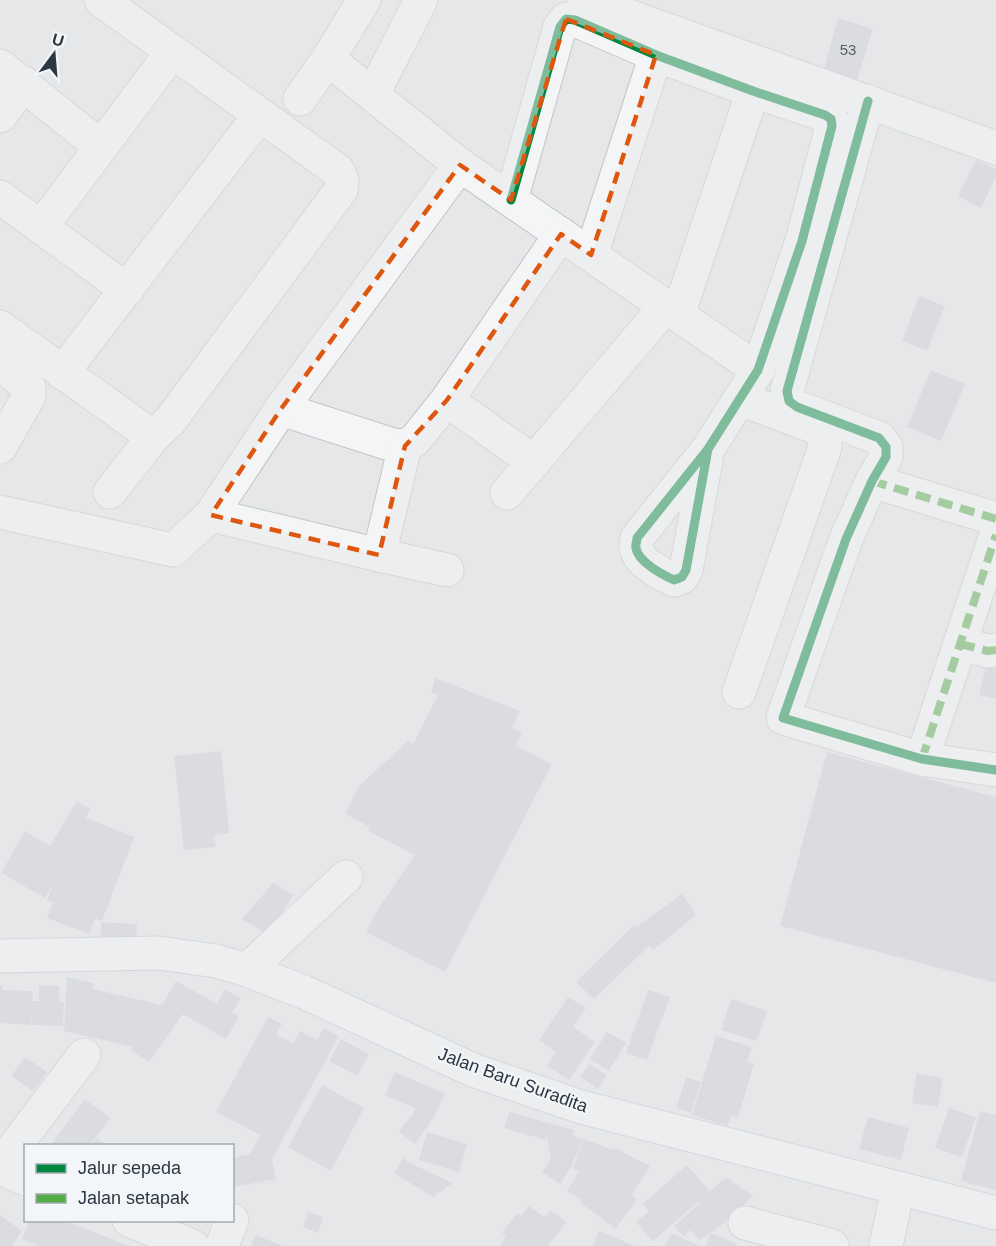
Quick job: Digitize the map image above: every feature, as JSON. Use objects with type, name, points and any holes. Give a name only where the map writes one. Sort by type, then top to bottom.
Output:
[{"type":"main road","name":"Jalan Baru Suradita","points":[[0,956],[159,953],[216,961],[247,970],[304,992],[473,1070],[592,1110],[996,1213]]},
{"type":"street","points":[[101,0],[338,171],[342,180],[341,190],[170,421],[153,437],[110,492]]},
{"type":"street","points":[[300,99],[364,0]]},
{"type":"street","points":[[373,94],[421,0]]},
{"type":"street","points":[[584,0],[996,148]]},
{"type":"street","points":[[511,200],[560,27],[566,19],[575,20],[656,56],[825,115],[831,120],[832,126],[802,241],[758,370],[708,449]]},
{"type":"street","points":[[42,226],[172,52]]},
{"type":"street","points":[[591,255],[656,56]]},
{"type":"street","points":[[328,59],[460,165],[758,370]]},
{"type":"street","points":[[0,116],[12,75],[100,147]]},
{"type":"street","points":[[507,494],[672,310],[753,91]]},
{"type":"street","points":[[868,101],[787,391],[789,401],[797,407],[879,438],[886,447],[886,457],[872,481],[846,539],[783,718],[922,759],[996,770]]},
{"type":"street","points":[[62,373],[260,115]]},
{"type":"street","points":[[0,512],[173,550],[210,515],[281,409],[460,165]]},
{"type":"street","points":[[0,196],[127,290]]},
{"type":"street","points":[[281,409],[393,445],[405,446],[415,440],[447,400],[561,234]]},
{"type":"street","points":[[0,327],[153,437]]},
{"type":"street","points":[[0,363],[29,388],[29,396],[0,447]]},
{"type":"street","points":[[739,692],[825,447],[824,436],[815,427],[740,399]]},
{"type":"street","points":[[447,400],[534,462]]},
{"type":"street","points":[[379,555],[405,446]]},
{"type":"street","points":[[872,481],[996,519]]},
{"type":"street","points":[[210,515],[447,570]]},
{"type":"street","points":[[922,759],[996,535]]},
{"type":"street","points":[[960,644],[988,651],[996,650]]},
{"type":"street","points":[[247,970],[346,877]]},
{"type":"street","points":[[24,1178],[0,1167],[11,1129],[84,1055]]},
{"type":"street","points":[[886,1246],[898,1188]]},
{"type":"street","points":[[132,1222],[192,1246]]},
{"type":"street","points":[[222,1246],[231,1222]]},
{"type":"street","points":[[745,1223],[832,1246]]},
{"type":"highlighted area","points":[[566,19],[656,55],[591,255],[561,234],[447,400],[405,446],[379,555],[211,515],[281,409],[460,165],[511,200]]},
{"type":"building","points":[[838,18],[873,29],[857,80],[824,69]]},
{"type":"building","points":[[976,160],[996,169],[996,177],[981,208],[958,196]]},
{"type":"building","points":[[919,296],[945,306],[927,351],[902,341]]},
{"type":"building","points":[[931,370],[965,384],[941,441],[907,427]]},
{"type":"building","points":[[986,666],[996,669],[996,699],[979,695]]},
{"type":"building","points":[[435,678],[520,711],[512,728],[522,733],[516,746],[552,764],[445,972],[366,932],[378,909],[415,855],[368,831],[370,827],[345,814],[359,786],[408,741],[413,744],[438,695],[431,693]]},
{"type":"building","points":[[221,751],[229,833],[214,835],[216,847],[184,850],[174,756]]},
{"type":"building","points":[[827,752],[996,797],[996,983],[780,926]]},
{"type":"building","points":[[77,801],[90,809],[86,818],[134,837],[102,921],[95,919],[89,934],[47,918],[53,902],[47,900],[53,884],[45,898],[1,873],[25,831],[50,846]]},
{"type":"building","points":[[273,883],[293,895],[268,935],[242,919]]},
{"type":"building","points":[[682,894],[696,915],[653,950],[650,945],[594,999],[576,982],[634,925],[636,927]]},
{"type":"building","points":[[101,922],[137,924],[136,941],[101,940]]},
{"type":"building","points":[[67,977],[94,983],[93,989],[162,1005],[176,981],[217,1004],[225,989],[241,998],[232,1013],[239,1016],[226,1039],[183,1014],[149,1062],[131,1050],[133,1047],[64,1031]]},
{"type":"building","points":[[0,985],[2,985],[2,990],[33,991],[32,1001],[39,1001],[39,986],[59,986],[59,1002],[64,1002],[63,1026],[32,1025],[33,1006],[31,1025],[0,1023]]},
{"type":"building","points":[[648,990],[670,997],[647,1060],[626,1053]]},
{"type":"building","points":[[568,997],[586,1008],[573,1027],[595,1042],[569,1080],[547,1066],[556,1052],[539,1040]]},
{"type":"building","points":[[731,999],[767,1011],[757,1041],[721,1030]]},
{"type":"building","points":[[268,1017],[282,1024],[276,1034],[293,1044],[300,1031],[317,1040],[324,1028],[339,1036],[272,1159],[276,1179],[234,1187],[234,1158],[250,1154],[260,1135],[216,1112]]},
{"type":"building","points":[[607,1032],[626,1043],[609,1071],[590,1059]]},
{"type":"building","points":[[716,1036],[752,1047],[747,1062],[754,1064],[738,1117],[731,1115],[728,1126],[692,1115]]},
{"type":"building","points":[[341,1039],[369,1054],[357,1076],[329,1061]]},
{"type":"building","points":[[25,1057],[47,1072],[33,1091],[11,1076]]},
{"type":"building","points":[[589,1064],[607,1075],[598,1089],[580,1077]]},
{"type":"building","points":[[395,1072],[445,1094],[434,1117],[415,1144],[399,1132],[416,1109],[385,1095]]},
{"type":"building","points":[[917,1073],[943,1078],[938,1107],[912,1103]]},
{"type":"building","points":[[686,1077],[701,1082],[691,1113],[676,1108]]},
{"type":"building","points":[[322,1085],[364,1108],[331,1171],[288,1147]]},
{"type":"building","points":[[85,1099],[110,1118],[90,1144],[51,1144]]},
{"type":"building","points":[[949,1108],[976,1117],[962,1157],[935,1148]]},
{"type":"building","points":[[980,1111],[996,1115],[996,1190],[961,1181]]},
{"type":"building","points":[[509,1112],[574,1130],[573,1136],[582,1140],[571,1168],[560,1184],[542,1172],[551,1159],[547,1137],[546,1140],[504,1128]]},
{"type":"building","points":[[868,1117],[909,1128],[901,1160],[859,1149]]},
{"type":"building","points":[[427,1132],[467,1144],[459,1172],[419,1160]]},
{"type":"building","points":[[97,1138],[104,1144],[92,1144]]},
{"type":"building","points":[[583,1139],[614,1150],[615,1148],[650,1166],[632,1195],[637,1199],[615,1229],[580,1202],[582,1200],[567,1191],[579,1171],[573,1169]]},
{"type":"building","points":[[403,1158],[453,1183],[433,1197],[394,1173]]},
{"type":"building","points":[[687,1165],[710,1191],[726,1177],[753,1196],[722,1225],[700,1240],[690,1230],[684,1237],[674,1226],[701,1202],[699,1201],[653,1241],[636,1222],[649,1211],[643,1204]]},
{"type":"building","points":[[529,1206],[545,1217],[550,1210],[566,1222],[548,1246],[500,1246],[506,1236],[502,1233],[517,1213],[521,1216]]},
{"type":"building","points":[[308,1212],[323,1217],[318,1233],[303,1227]]},
{"type":"building","points":[[0,1215],[22,1231],[12,1246],[0,1246]]},
{"type":"building","points":[[29,1222],[68,1222],[130,1246],[39,1246],[22,1239]]},
{"type":"building","points":[[599,1231],[635,1246],[593,1246]]},
{"type":"building","points":[[671,1233],[700,1246],[665,1246]]},
{"type":"building","points":[[711,1233],[737,1244],[736,1246],[706,1246]]},
{"type":"building","points":[[255,1235],[284,1246],[251,1246]]},
{"type":"marked path","points":[[872,481],[996,519]]},
{"type":"marked path","points":[[922,759],[996,535]]},
{"type":"marked path","points":[[960,644],[988,651],[996,650]]},
{"type":"cycle path","points":[[511,200],[560,27],[566,19],[575,20],[656,55],[831,119],[832,126],[802,241],[758,370],[708,449],[637,538],[636,547],[641,558],[674,580],[682,577],[686,570],[708,449]]},
{"type":"cycle path","points":[[868,101],[787,391],[789,401],[797,407],[879,438],[886,447],[886,457],[872,481],[846,539],[783,718],[922,759],[996,770]]}]
